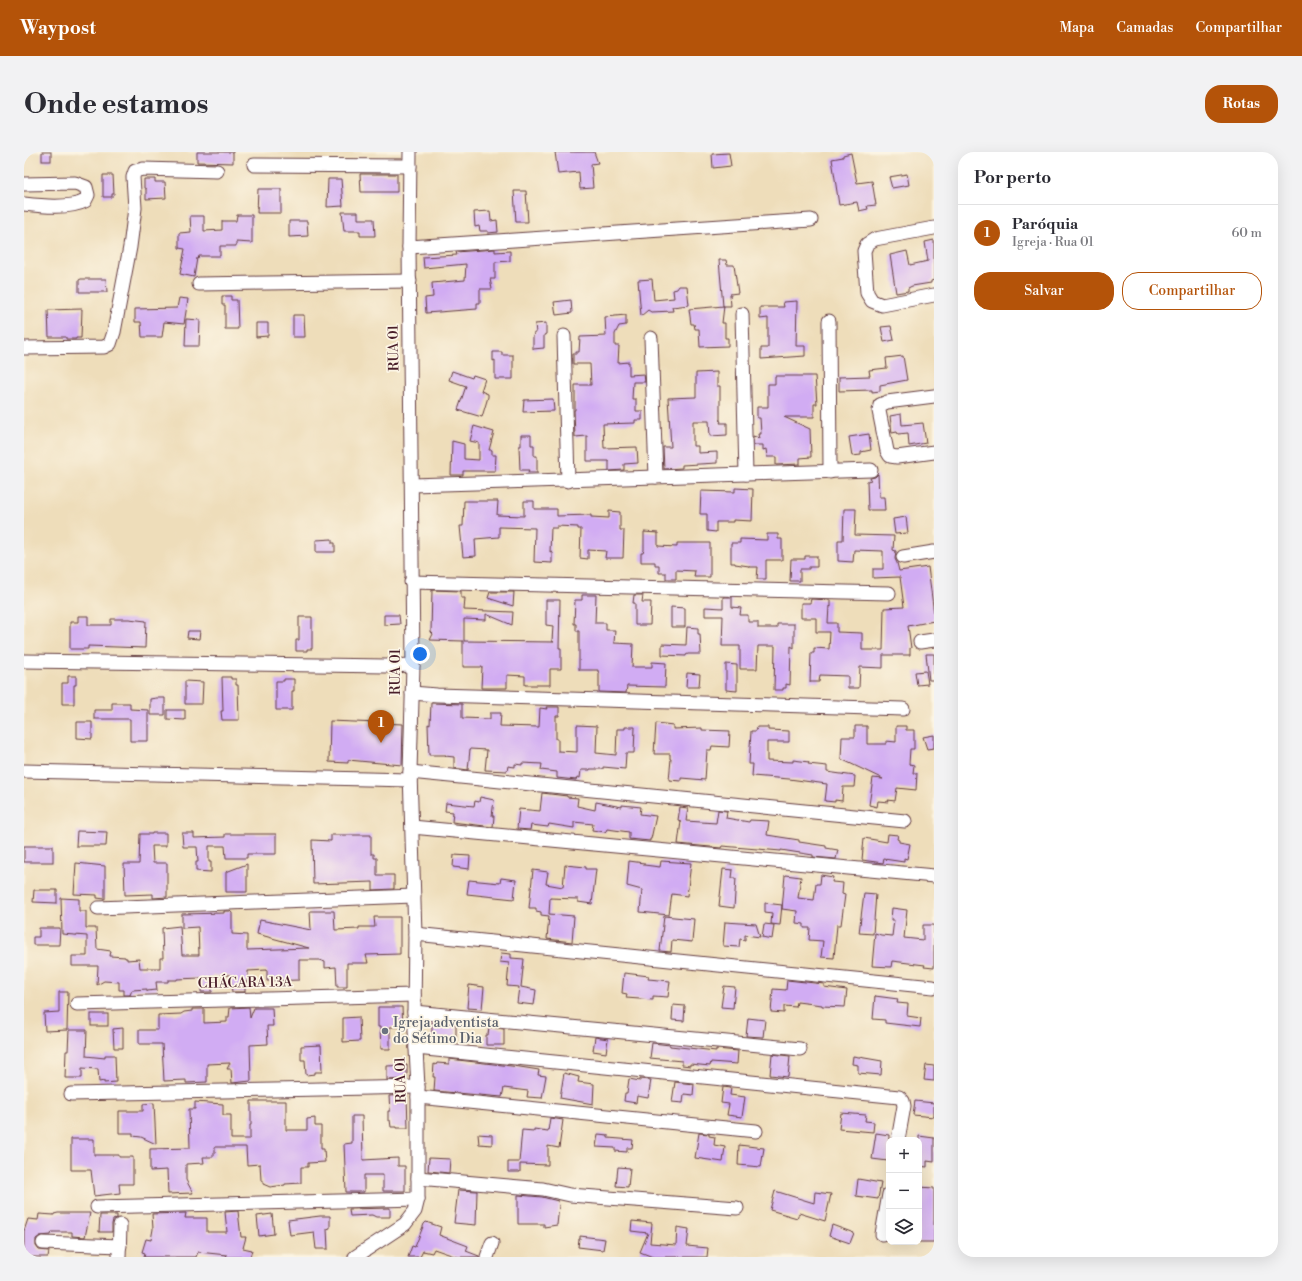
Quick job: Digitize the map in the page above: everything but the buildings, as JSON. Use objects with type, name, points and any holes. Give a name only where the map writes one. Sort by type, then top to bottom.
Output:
[{"type":"street","name":"RUA 01","points":[[355,1257],[405,1224],[415,1211],[418,1199],[418,1092],[414,1012],[415,934],[410,776],[413,665],[411,582],[412,485],[409,247],[410,152]]},
{"type":"street","points":[[254,165],[410,166]]},
{"type":"street","points":[[24,348],[104,347],[110,344],[114,332],[130,247],[135,208],[133,177],[135,171],[143,169],[217,171]]},
{"type":"street","points":[[24,184],[75,183],[86,187],[88,195],[85,201],[81,204],[63,206],[24,204]]},
{"type":"street","points":[[409,247],[811,220]]},
{"type":"street","points":[[934,228],[875,239],[868,244],[864,251],[867,293],[872,301],[882,305],[934,295]]},
{"type":"street","points":[[199,284],[410,281]]},
{"type":"street","points":[[742,314],[746,474]]},
{"type":"street","points":[[829,321],[830,472]]},
{"type":"street","points":[[564,336],[568,481]]},
{"type":"street","points":[[651,338],[656,477]]},
{"type":"street","points":[[934,396],[887,402],[880,405],[879,411],[887,451],[890,456],[897,457],[934,452]]},
{"type":"street","points":[[412,485],[871,470]]},
{"type":"street","points":[[903,557],[934,552]]},
{"type":"street","points":[[411,582],[890,593]]},
{"type":"street","points":[[920,642],[934,640]]},
{"type":"street","points":[[24,661],[413,665]]},
{"type":"street","points":[[412,693],[444,696],[903,708]]},
{"type":"street","points":[[24,771],[410,776],[905,821]]},
{"type":"street","points":[[412,827],[934,876]]},
{"type":"street","points":[[98,908],[414,896]]},
{"type":"street","points":[[415,934],[933,987]]},
{"type":"street","name":"CHÁCARA 13A","points":[[77,1004],[414,995]]},
{"type":"street","points":[[414,1012],[800,1049]]},
{"type":"street","points":[[416,1048],[899,1097],[903,1101],[904,1106],[899,1137]]},
{"type":"street","points":[[71,1094],[418,1092],[756,1131]]},
{"type":"street","points":[[418,1178],[543,1189],[570,1195],[737,1208]]},
{"type":"street","points":[[97,1206],[418,1199]]},
{"type":"street","points":[[882,1234],[886,1209]]},
{"type":"street","points":[[43,1243],[119,1251],[120,1225]]},
{"type":"street","points":[[487,1257],[492,1243]]},
{"type":"place","name":"Paróquia","points":[[381,743]]},
{"type":"place","name":"Igreja adventista do Sétimo Dia","points":[[385,1031]]}]
